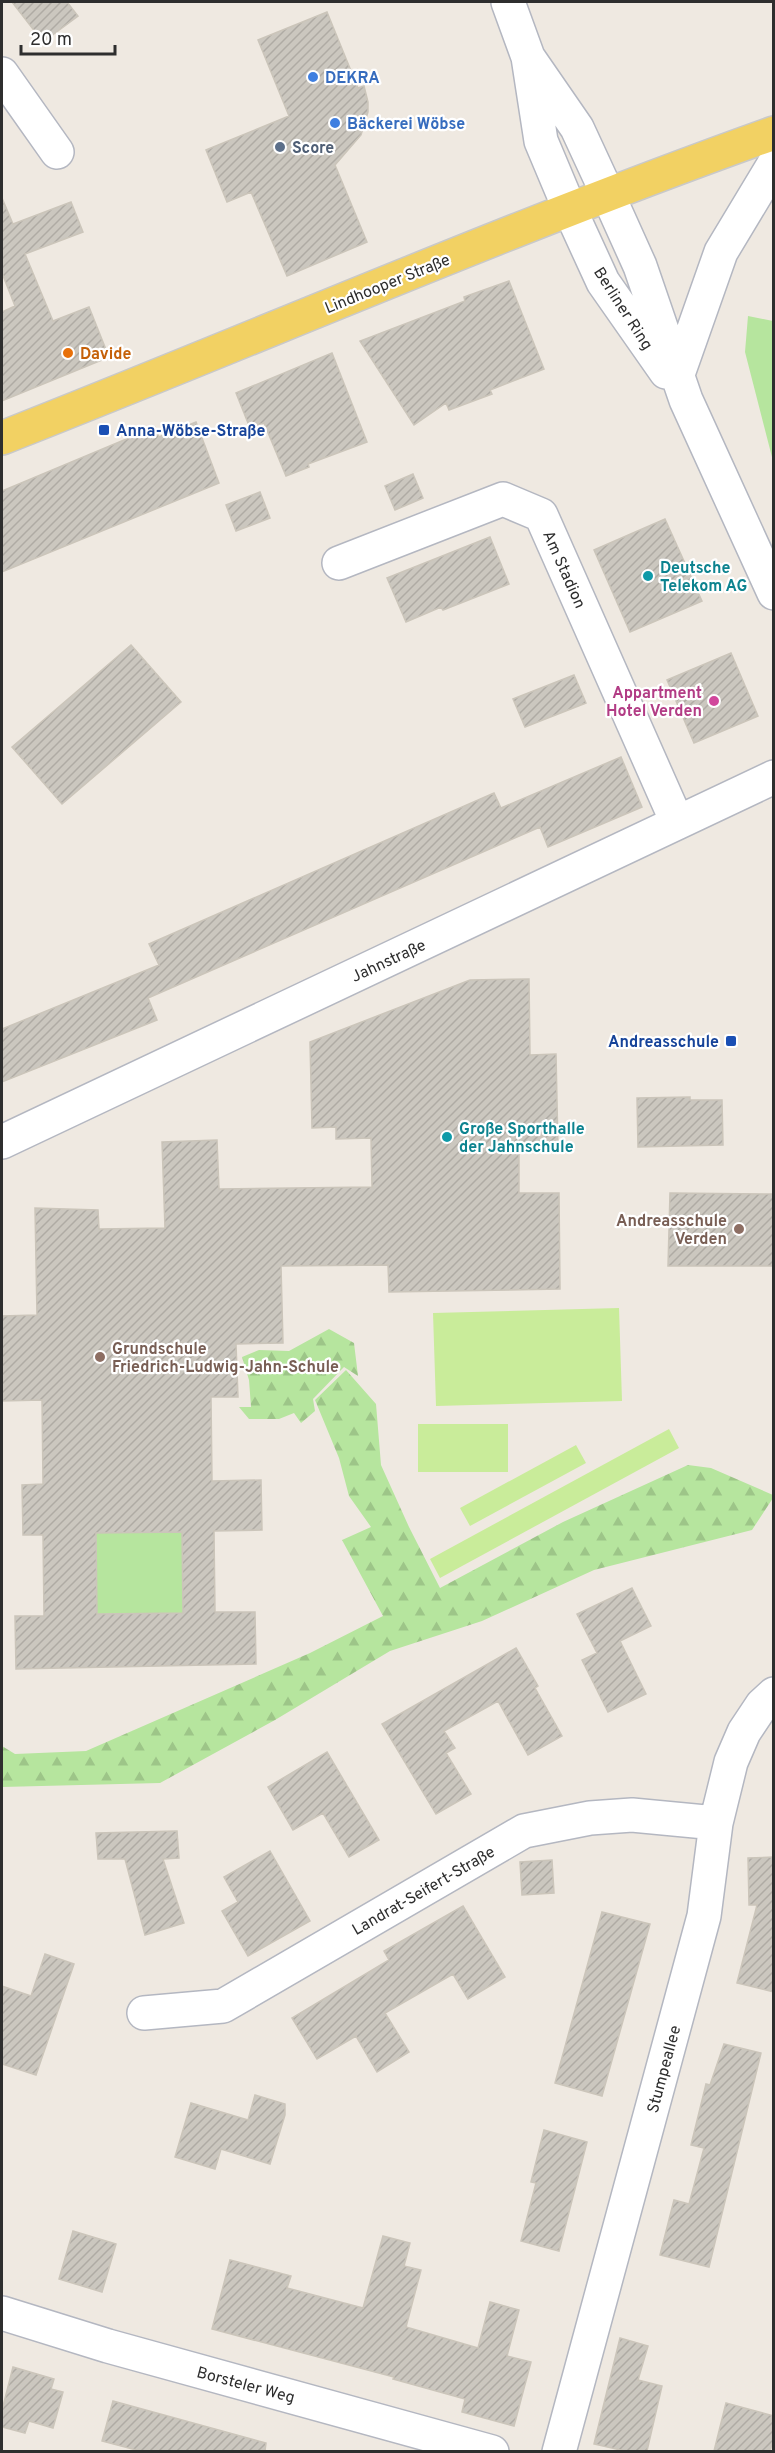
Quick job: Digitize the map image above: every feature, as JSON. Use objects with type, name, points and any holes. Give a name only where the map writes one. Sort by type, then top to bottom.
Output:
[{"type":"main road","name":"Lindhooper Straße","points":[[2,438],[570,210],[774,133]]},
{"type":"street","points":[[508,2],[528,57]]},
{"type":"street","name":"Berliner Ring","points":[[528,57],[577,128],[608,195],[644,275],[682,387],[774,593]]},
{"type":"street","name":"Berliner Ring","points":[[528,57],[541,141],[603,282],[682,387]]},
{"type":"street","points":[[2,74],[57,152]]},
{"type":"street","points":[[682,387],[721,252],[774,164]]},
{"type":"street","name":"Am Stadion","points":[[339,562],[503,499],[541,515],[677,822]]},
{"type":"street","name":"Jahnstraße","points":[[2,1142],[774,777]]},
{"type":"street","name":"Stumpeallee","points":[[559,2451],[705,1916],[716,1823],[732,1762],[744,1732],[762,1706],[774,1695]]},
{"type":"street","name":"Landrat-Seifert-Straße","points":[[144,2013],[223,2006],[524,1831],[590,1818],[632,1815],[716,1823]]},
{"type":"street","name":"Borsteler Weg","points":[[2,2313],[108,2346],[492,2451]]},
{"type":"green space","points":[[748,316],[773,321],[773,461],[745,352]]},
{"type":"green space","points":[[619,1308],[622,1401],[436,1406],[433,1313]]},
{"type":"green space","points":[[329,1329],[354,1343],[358,1376],[344,1367],[313,1399],[315,1411],[301,1423],[294,1413],[279,1419],[249,1419],[239,1407],[251,1407],[249,1380],[242,1357],[259,1350],[289,1351]]},
{"type":"green space","points":[[346,1370],[376,1404],[381,1465],[440,1588],[563,1522],[688,1465],[711,1468],[773,1495],[773,1498],[752,1530],[594,1570],[482,1621],[390,1651],[275,1720],[160,1783],[2,1787],[2,1746],[15,1754],[86,1751],[310,1653],[383,1616],[342,1540],[371,1527],[349,1496],[339,1458],[315,1400]]},
{"type":"green space","points":[[418,1424],[508,1424],[508,1472],[418,1472]]},
{"type":"green space","points":[[669,1429],[679,1448],[440,1578],[430,1559]]},
{"type":"green space","points":[[576,1445],[586,1463],[470,1526],[460,1508]]},
{"type":"green space","points":[[182,1532],[183,1613],[97,1614],[96,1533]]},
{"type":"building","points":[[12,2],[67,2],[78,16],[43,42]]},
{"type":"building","points":[[327,12],[358,88],[364,86],[368,102],[368,112],[361,135],[335,165],[367,242],[287,276],[251,192],[227,202],[206,150],[289,116],[258,40]]},
{"type":"building","points":[[2,198],[13,224],[71,202],[83,232],[25,254],[53,321],[89,307],[109,357],[2,401],[2,312],[15,306],[2,273]]},
{"type":"building","points":[[509,281],[544,369],[490,390],[492,394],[449,410],[446,403],[414,425],[360,341],[465,301],[464,297]]},
{"type":"building","points":[[332,353],[367,442],[308,464],[309,467],[286,476],[264,423],[250,428],[236,393]]},
{"type":"building","points":[[196,422],[219,483],[2,572],[2,491],[155,427],[159,437]]},
{"type":"building","points":[[413,474],[423,498],[395,510],[385,486]]},
{"type":"building","points":[[260,492],[270,518],[236,531],[226,505]]},
{"type":"building","name":"Deutsche Telekom AG","points":[[665,519],[702,601],[630,632],[594,550]]},
{"type":"building","points":[[490,537],[509,584],[443,610],[441,607],[406,622],[387,578]]},
{"type":"building","points":[[131,645],[181,702],[62,804],[12,747]]},
{"type":"building","name":"Appartment Hotel Verden","points":[[731,653],[758,716],[694,743],[667,680]]},
{"type":"building","points":[[574,675],[586,703],[525,727],[513,699]]},
{"type":"building","points":[[621,757],[642,807],[548,847],[540,827],[148,998],[157,1020],[2,1082],[2,1029],[159,965],[149,944],[494,793],[501,808]]},
{"type":"building","points":[[529,979],[530,1055],[556,1054],[558,1148],[519,1149],[519,1193],[559,1193],[560,1289],[389,1292],[388,1265],[281,1266],[283,1343],[236,1344],[238,1397],[211,1397],[212,1481],[261,1480],[262,1530],[214,1531],[215,1612],[255,1612],[256,1664],[16,1669],[15,1616],[44,1616],[43,1535],[23,1535],[22,1485],[43,1484],[42,1400],[2,1401],[2,1316],[37,1315],[35,1208],[98,1210],[99,1229],[165,1228],[162,1142],[217,1140],[219,1189],[372,1187],[371,1138],[336,1139],[336,1127],[312,1128],[310,1042],[470,980]],"holes":[[[182,1532],[183,1613],[97,1614],[96,1533]]]},
{"type":"building","points":[[690,1097],[690,1100],[722,1100],[723,1145],[638,1147],[637,1098]]},
{"type":"building","points":[[670,1193],[774,1194],[774,1266],[668,1266]]},
{"type":"building","points":[[632,1588],[651,1626],[620,1641],[646,1694],[608,1712],[582,1660],[597,1653],[577,1614]]},
{"type":"building","points":[[516,1648],[538,1686],[535,1688],[562,1736],[528,1755],[498,1701],[444,1731],[455,1748],[446,1753],[471,1794],[436,1814],[382,1724]]},
{"type":"building","points":[[327,1752],[379,1840],[349,1857],[323,1813],[293,1830],[268,1787]]},
{"type":"building","points":[[177,1831],[179,1858],[163,1859],[184,1923],[145,1935],[125,1859],[98,1859],[96,1833]]},
{"type":"building","points":[[270,1851],[310,1921],[248,1956],[222,1911],[238,1902],[224,1877]]},
{"type":"building","points":[[774,1857],[774,1992],[737,1983],[757,1905],[749,1905],[748,1858]]},
{"type":"building","points":[[552,1860],[554,1893],[522,1895],[520,1862]]},
{"type":"building","points":[[463,1906],[505,1977],[468,1999],[453,1974],[385,2013],[409,2052],[377,2072],[356,2036],[317,2059],[292,2018],[389,1960],[384,1951]]},
{"type":"building","points":[[602,1912],[650,1924],[602,2096],[555,2083]]},
{"type":"building","points":[[45,1954],[74,1964],[36,2075],[2,2064],[2,1986],[31,1996]]},
{"type":"building","points":[[724,2044],[761,2053],[709,2267],[660,2255],[674,2200],[689,2204],[704,2148],[691,2145],[706,2084],[710,2085]]},
{"type":"building","points":[[255,2095],[285,2104],[285,2115],[270,2164],[221,2149],[215,2169],[175,2157],[191,2103],[248,2120]]},
{"type":"building","points":[[544,2130],[587,2142],[559,2251],[521,2241],[536,2183],[531,2182]]},
{"type":"building","points":[[73,2231],[116,2244],[102,2292],[59,2279]]},
{"type":"building","points":[[383,2236],[410,2243],[404,2266],[421,2270],[406,2327],[478,2348],[490,2302],[519,2310],[507,2356],[531,2362],[514,2426],[462,2412],[465,2399],[393,2379],[394,2377],[212,2329],[230,2260],[291,2276],[287,2288],[363,2308]]},
{"type":"building","points":[[620,2338],[648,2346],[638,2380],[662,2386],[647,2451],[625,2451],[594,2444]]},
{"type":"building","points":[[13,2367],[54,2379],[51,2389],[63,2392],[53,2428],[29,2421],[25,2433],[2,2427],[2,2410]]},
{"type":"building","points":[[113,2401],[266,2443],[265,2451],[140,2451],[102,2441]]},
{"type":"building","points":[[726,2403],[774,2416],[774,2438],[770,2451],[714,2451]]},
{"type":"place","name":"DEKRA","points":[[313,77]]},
{"type":"place","name":"Bäckerei Wöbse","points":[[335,123]]},
{"type":"place","name":"Score","points":[[280,147]]},
{"type":"place","name":"Davide","points":[[68,353]]},
{"type":"place","name":"Anna-Wöbse-Straße","points":[[104,430]]},
{"type":"place","name":"Deutsche Telekom AG","points":[[648,576]]},
{"type":"place","name":"Appartment Hotel Verden","points":[[714,701]]},
{"type":"place","name":"Andreasschule","points":[[731,1041]]},
{"type":"place","name":"Große Sporthalle der Jahnschule","points":[[447,1137]]},
{"type":"place","name":"Andreasschule Verden","points":[[739,1229]]},
{"type":"place","name":"Grundschule Friedrich-Ludwig-Jahn-Schule","points":[[100,1357]]}]
